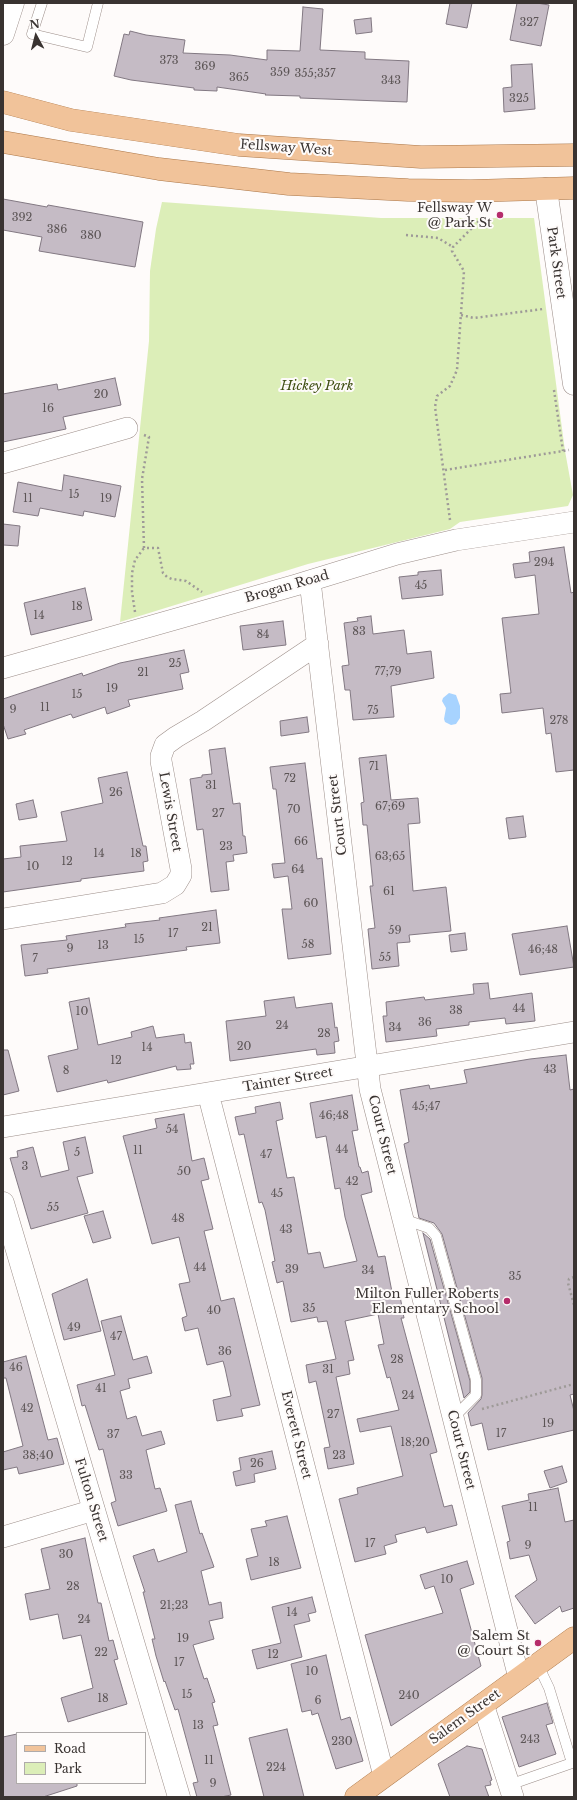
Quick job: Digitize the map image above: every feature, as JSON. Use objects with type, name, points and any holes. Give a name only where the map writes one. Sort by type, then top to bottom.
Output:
[{"type":"main road","name":"Fellsway West","points":[[3,102],[70,120],[240,145],[421,157],[574,155]]},
{"type":"main road","points":[[3,142],[159,169],[289,184],[408,190],[574,188]]},
{"type":"main road","name":"Salem Street","points":[[356,1797],[574,1638]]},
{"type":"street","points":[[3,34],[13,3]]},
{"type":"street","name":"Park Street","points":[[546,189],[574,384]]},
{"type":"street","points":[[3,463],[127,428]]},
{"type":"street","name":"Brogan Road","points":[[3,668],[310,581],[397,554],[456,540],[574,522]]},
{"type":"street","name":"Court Street","points":[[310,581],[369,1066],[370,1088],[519,1678]]},
{"type":"street","name":"Lewis Street","points":[[3,919],[162,893],[176,885],[181,875],[181,869],[161,761],[161,756],[165,745],[318,644]]},
{"type":"street","name":"Tainter Street","points":[[3,1127],[574,1032]]},
{"type":"street","name":"Everett Street","points":[[208,1093],[384,1776]]},
{"type":"street","name":"Fulton Street","points":[[3,1203],[179,1797]]},
{"type":"street","points":[[3,1538],[94,1510]]},
{"type":"street","points":[[483,1704],[511,1791]]},
{"type":"lane","points":[[42,3],[32,34],[87,47],[98,3]]},
{"type":"lane","points":[[403,1219],[429,1228],[436,1236],[476,1380],[476,1395],[453,1418]]},
{"type":"lane","points":[[511,1791],[572,1763],[549,1688],[538,1665]]},
{"type":"path","points":[[450,520],[445,470],[435,407],[437,396],[450,386],[457,370],[464,271],[452,251],[453,247],[479,221]]},
{"type":"path","points":[[406,235],[438,238],[453,247]]},
{"type":"path","points":[[461,314],[474,318],[549,308]]},
{"type":"path","points":[[127,428],[149,437],[142,479],[144,548],[135,560],[132,573],[132,592],[135,616]]},
{"type":"path","points":[[445,470],[569,450]]},
{"type":"path","points":[[144,548],[158,548],[163,573],[167,577],[186,581],[206,596]]},
{"type":"path","points":[[574,1277],[569,1279],[568,1283],[574,1305]]},
{"type":"path","points":[[478,1410],[574,1384]]},
{"type":"green space","name":"Hickey Park","points":[[162,202],[381,218],[534,218],[565,451],[573,495],[568,506],[460,522],[450,529],[308,564],[120,622],[149,341],[150,271],[156,229]]},
{"type":"water","points":[[449,693],[456,695],[460,706],[460,718],[456,724],[451,725],[445,722],[444,719],[446,708],[442,701],[443,698]]},
{"type":"building","points":[[450,3],[472,3],[467,28],[446,24]]},
{"type":"building","points":[[517,3],[537,3],[549,5],[541,46],[510,40]]},
{"type":"building","points":[[303,7],[323,9],[320,50],[365,52],[365,59],[409,61],[407,102],[300,98],[300,96],[265,95],[266,94],[217,87],[217,91],[194,90],[194,88],[131,80],[114,76],[124,34],[129,35],[130,31],[146,35],[185,40],[183,53],[230,55],[267,60],[267,50],[300,51]]},
{"type":"building","points":[[371,18],[372,32],[356,34],[354,20]]},
{"type":"building","points":[[532,64],[535,109],[504,112],[503,88],[512,87],[511,65]]},
{"type":"building","points":[[3,199],[47,207],[48,205],[143,222],[135,267],[39,251],[42,237],[3,230]]},
{"type":"building","points":[[115,378],[121,405],[63,417],[66,429],[3,442],[3,394],[57,384],[58,390]]},
{"type":"building","points":[[64,475],[121,486],[115,517],[84,511],[83,516],[40,508],[38,516],[13,512],[18,482],[62,491]]},
{"type":"building","points":[[3,524],[20,526],[18,546],[3,545]]},
{"type":"building","points":[[564,547],[571,593],[574,592],[574,770],[556,772],[551,733],[546,734],[543,708],[502,713],[500,694],[511,693],[502,618],[539,614],[535,575],[515,578],[513,564],[530,562],[529,552]]},
{"type":"building","points":[[441,570],[443,595],[402,599],[399,577],[418,575],[418,572]]},
{"type":"building","points":[[85,588],[92,620],[31,635],[24,603]]},
{"type":"building","points":[[371,616],[373,634],[404,630],[407,654],[431,651],[434,678],[391,686],[394,717],[353,720],[350,690],[345,690],[342,666],[349,665],[344,623],[358,621],[357,618]]},
{"type":"building","points":[[283,621],[286,645],[243,650],[240,626]]},
{"type":"building","points":[[184,650],[189,672],[180,674],[183,689],[128,700],[130,706],[107,714],[105,707],[73,718],[71,714],[24,730],[26,734],[8,739],[3,724],[3,699],[82,673],[83,676],[120,663]]},
{"type":"building","points":[[307,717],[309,732],[281,736],[280,721]]},
{"type":"building","points":[[225,748],[233,804],[240,803],[243,836],[245,836],[247,853],[233,855],[234,861],[226,862],[229,890],[211,892],[203,829],[197,830],[190,779],[202,777],[202,775],[212,774],[209,750]]},
{"type":"building","points":[[386,755],[391,800],[418,798],[420,823],[408,824],[413,891],[446,887],[451,931],[409,935],[410,942],[397,943],[399,966],[372,969],[368,929],[375,928],[370,886],[373,886],[367,825],[363,825],[361,803],[364,802],[359,758]]},
{"type":"building","points":[[305,763],[317,859],[322,858],[331,954],[288,959],[282,909],[292,909],[288,876],[274,878],[272,864],[285,863],[276,789],[273,789],[270,767]]},
{"type":"building","points":[[127,772],[143,846],[146,846],[148,861],[143,862],[144,871],[81,879],[81,881],[3,892],[3,859],[21,857],[20,846],[67,841],[61,812],[103,803],[98,778]]},
{"type":"building","points":[[33,800],[37,817],[19,820],[16,804]]},
{"type":"building","points":[[523,816],[526,837],[509,839],[506,818]]},
{"type":"building","points":[[216,910],[220,943],[186,947],[187,950],[47,969],[48,973],[25,976],[21,945],[67,940],[66,936],[126,927],[125,924],[160,920],[159,918]]},
{"type":"building","points":[[567,926],[574,967],[520,975],[512,934]]},
{"type":"building","points":[[465,933],[467,950],[451,952],[449,935]]},
{"type":"building","points":[[488,983],[490,999],[532,993],[535,1021],[506,1024],[505,1018],[469,1022],[469,1025],[436,1029],[437,1036],[386,1042],[383,1016],[387,1016],[386,1002],[424,997],[425,1000],[474,994],[473,984]]},
{"type":"building","points":[[294,997],[296,1008],[332,1003],[335,1028],[337,1027],[339,1041],[334,1042],[335,1053],[317,1055],[316,1049],[230,1061],[226,1021],[266,1016],[264,1001]]},
{"type":"building","points":[[89,998],[98,1045],[132,1037],[131,1032],[153,1026],[156,1038],[184,1034],[185,1043],[191,1042],[194,1064],[190,1064],[191,1069],[177,1070],[176,1066],[108,1083],[107,1080],[57,1092],[48,1056],[78,1049],[69,1002]]},
{"type":"building","points":[[3,1050],[8,1050],[19,1091],[3,1095]]},
{"type":"building","name":"Milton Fuller Roberts Elementary School","points":[[566,1055],[570,1090],[574,1089],[574,1394],[570,1395],[574,1411],[574,1430],[488,1450],[482,1423],[471,1426],[468,1413],[481,1399],[482,1378],[442,1234],[434,1223],[419,1218],[404,1144],[409,1142],[400,1090],[429,1085],[430,1089],[467,1083],[464,1070],[530,1059]]},
{"type":"building","points":[[352,1095],[358,1130],[352,1131],[359,1167],[362,1173],[368,1171],[372,1192],[361,1195],[378,1257],[385,1256],[393,1297],[400,1296],[404,1318],[401,1318],[437,1452],[430,1454],[444,1507],[452,1505],[457,1525],[427,1533],[425,1527],[395,1535],[397,1542],[384,1546],[386,1554],[355,1562],[339,1499],[358,1494],[357,1488],[403,1476],[391,1426],[360,1432],[357,1419],[399,1410],[390,1377],[387,1378],[378,1345],[384,1344],[378,1314],[345,1321],[354,1360],[348,1361],[350,1374],[336,1377],[354,1464],[328,1469],[324,1448],[330,1447],[316,1381],[309,1383],[306,1365],[336,1359],[327,1321],[318,1322],[317,1317],[291,1322],[283,1281],[277,1283],[272,1262],[275,1261],[265,1210],[262,1202],[259,1203],[244,1134],[239,1135],[235,1117],[256,1113],[255,1107],[280,1102],[283,1119],[276,1121],[287,1178],[294,1177],[308,1254],[320,1252],[324,1268],[357,1261],[345,1217],[340,1188],[335,1189],[326,1136],[316,1138],[310,1103]]},
{"type":"building","points":[[184,1114],[192,1161],[204,1158],[209,1179],[201,1181],[213,1229],[204,1231],[221,1301],[234,1298],[260,1405],[241,1409],[243,1416],[217,1421],[213,1400],[231,1396],[223,1361],[207,1365],[198,1328],[185,1331],[182,1318],[187,1316],[179,1284],[190,1282],[179,1237],[152,1244],[123,1136],[157,1128],[155,1119]]},
{"type":"building","points":[[85,1137],[93,1173],[77,1177],[88,1213],[31,1229],[10,1158],[18,1157],[17,1151],[33,1147],[41,1177],[69,1170],[63,1142]]},
{"type":"building","points":[[103,1211],[111,1238],[93,1243],[84,1216]]},
{"type":"building","points":[[423,1233],[430,1239],[470,1381],[470,1392],[464,1398]]},
{"type":"building","points":[[87,1279],[101,1331],[64,1340],[52,1294]]},
{"type":"building","points":[[121,1316],[133,1360],[147,1356],[152,1373],[128,1379],[130,1388],[120,1391],[127,1419],[136,1416],[142,1436],[161,1431],[165,1444],[146,1450],[155,1489],[160,1488],[167,1511],[118,1526],[111,1503],[116,1501],[103,1449],[99,1450],[85,1405],[82,1406],[77,1385],[115,1375],[101,1321]]},
{"type":"building","points":[[26,1356],[48,1440],[57,1438],[64,1464],[19,1474],[17,1467],[3,1470],[3,1452],[23,1446],[6,1378],[3,1378],[3,1362]]},
{"type":"building","points":[[272,1451],[276,1469],[254,1474],[255,1482],[236,1486],[233,1472],[241,1470],[239,1458]]},
{"type":"building","points":[[562,1466],[567,1482],[550,1488],[544,1471]]},
{"type":"building","points":[[558,1488],[565,1522],[574,1520],[574,1608],[562,1612],[560,1606],[535,1624],[515,1596],[537,1580],[529,1555],[510,1559],[507,1542],[510,1541],[502,1506],[529,1500],[528,1494]]},
{"type":"building","points":[[191,1501],[200,1534],[202,1533],[214,1567],[201,1571],[209,1605],[221,1602],[223,1618],[209,1621],[214,1639],[193,1645],[204,1679],[207,1678],[215,1702],[212,1703],[218,1725],[213,1726],[231,1795],[221,1797],[197,1797],[193,1783],[198,1782],[178,1709],[175,1710],[156,1656],[152,1639],[155,1639],[143,1592],[145,1592],[133,1556],[154,1549],[158,1562],[187,1552],[175,1505]]},
{"type":"building","points":[[287,1516],[301,1568],[251,1580],[246,1559],[258,1556],[251,1529],[267,1526],[265,1521]]},
{"type":"building","points":[[85,1538],[98,1603],[101,1603],[109,1641],[113,1640],[118,1659],[114,1660],[127,1704],[68,1722],[61,1698],[93,1688],[81,1635],[63,1639],[58,1614],[30,1620],[25,1594],[50,1589],[41,1549]]},
{"type":"building","points":[[467,1561],[474,1584],[460,1589],[481,1666],[391,1726],[365,1635],[443,1613],[434,1586],[425,1589],[420,1575]]},
{"type":"building","points":[[312,1597],[316,1612],[308,1614],[310,1621],[294,1625],[302,1657],[257,1669],[252,1650],[281,1643],[272,1607]]},
{"type":"building","points":[[326,1655],[341,1720],[350,1717],[363,1761],[336,1769],[318,1713],[312,1715],[311,1710],[302,1712],[291,1664]]},
{"type":"building","points":[[547,1703],[553,1723],[546,1725],[556,1754],[519,1767],[502,1717]]},
{"type":"building","points":[[287,1729],[304,1797],[264,1797],[249,1738]]},
{"type":"building","points":[[16,1734],[16,1784],[77,1784],[77,1786],[43,1797],[3,1797],[3,1737]]},
{"type":"building","points":[[467,1746],[482,1749],[492,1780],[490,1781],[491,1785],[485,1786],[489,1797],[450,1797],[438,1764]]},
{"type":"place","name":"Fellsway W @ Park St","points":[[500,215]]},
{"type":"place","name":"Milton Fuller Roberts Elementary School","points":[[507,1301]]},
{"type":"place","name":"Salem St @ Court St","points":[[538,1643]]}]
